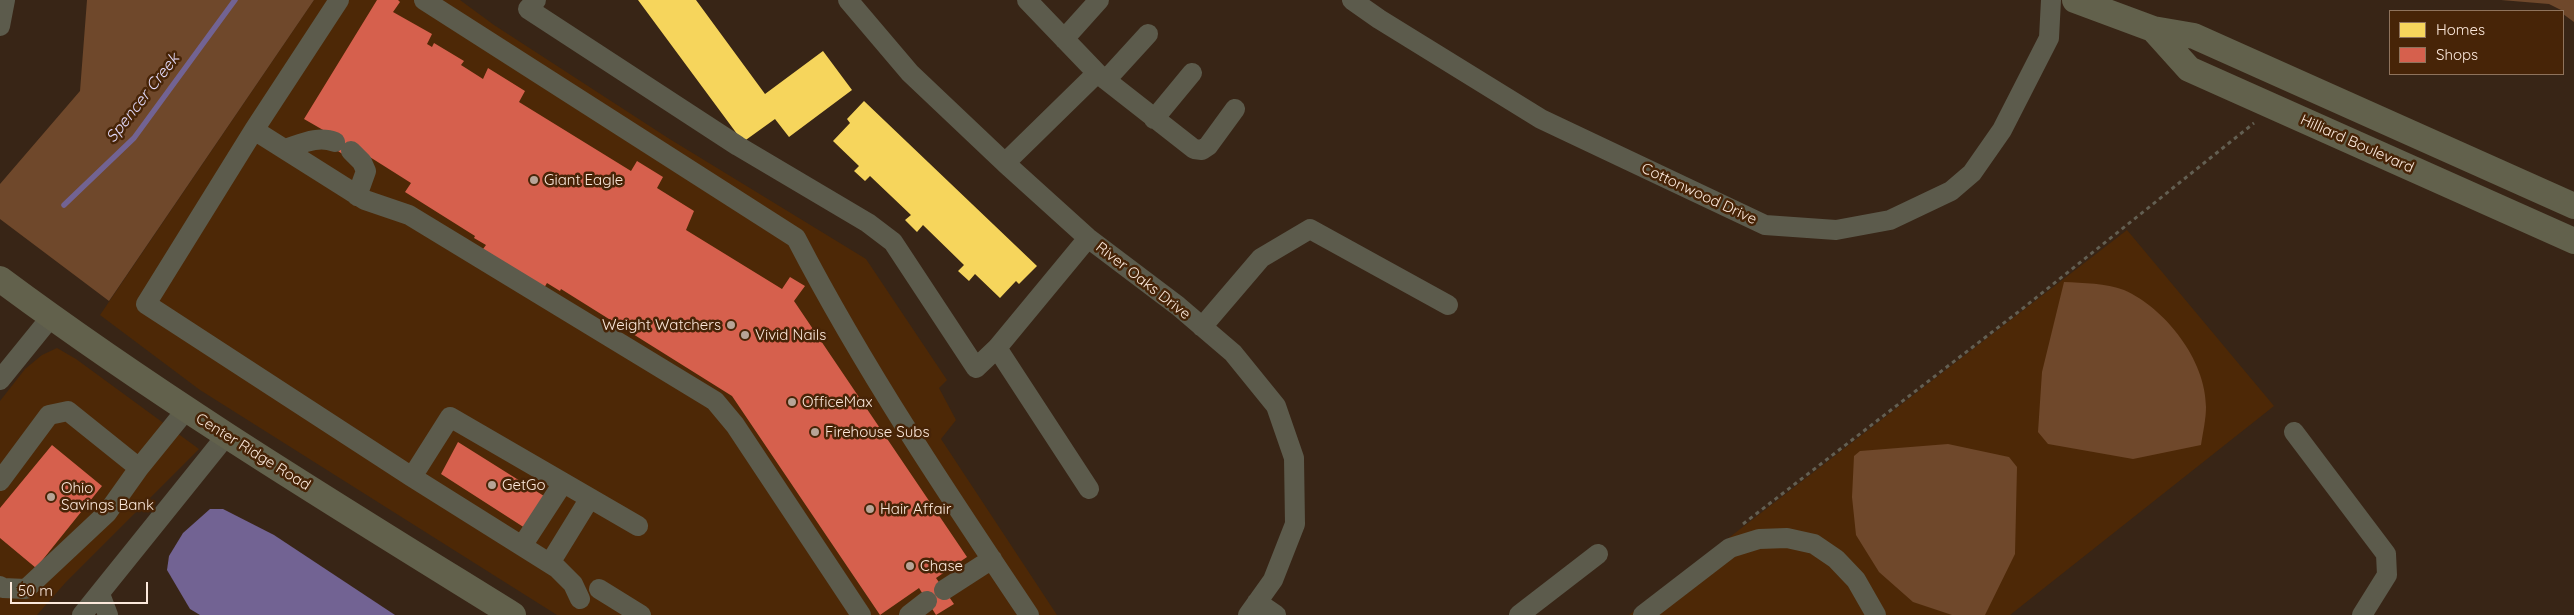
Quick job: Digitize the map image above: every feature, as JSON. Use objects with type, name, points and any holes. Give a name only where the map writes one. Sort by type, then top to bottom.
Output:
[{"type":"main road","name":"Hilliard Boulevard","points":[[2075,0],[2153,29],[2194,36],[2574,206]]},
{"type":"main road","name":"Hilliard Boulevard","points":[[2153,29],[2189,69],[2574,241]]},
{"type":"main road","name":"Center Ridge Road","points":[[0,279],[51,317],[186,410],[513,615]]},
{"type":"street","points":[[0,26],[5,0]]},
{"type":"street","points":[[338,0],[254,130],[146,304],[412,477],[550,563],[569,579],[580,598]]},
{"type":"street","points":[[424,0],[796,238],[824,293],[1029,615]]},
{"type":"street","points":[[536,0],[528,9],[738,146],[868,222],[893,242],[976,368],[997,348],[1088,238]]},
{"type":"street","name":"River Oaks Drive","points":[[848,0],[910,72],[1005,163],[1088,238],[1202,327],[1233,354],[1276,406],[1294,458],[1295,524],[1273,580],[1253,609]]},
{"type":"street","points":[[1027,0],[1102,76],[1194,149],[1202,150],[1214,139],[1236,109]]},
{"type":"street","points":[[1064,39],[1099,0]]},
{"type":"street","name":"Cottonwood Drive","points":[[1352,0],[1379,19],[1550,123],[1765,225],[1836,230],[1890,220],[1951,190],[1972,173],[2002,130],[2049,38],[2051,0]]},
{"type":"street","points":[[1005,163],[1148,34]]},
{"type":"street","points":[[1154,118],[1192,72]]},
{"type":"street","points":[[254,130],[357,196],[410,215],[715,402],[735,426],[861,615]]},
{"type":"street","points":[[285,150],[322,139],[343,146],[362,162],[366,172],[357,196]]},
{"type":"street","points":[[1202,327],[1261,258],[1310,229],[1448,305]]},
{"type":"street","points":[[0,380],[51,317]]},
{"type":"street","points":[[997,348],[1089,489]]},
{"type":"street","points":[[0,586],[3,588],[26,589],[107,513],[139,468],[186,410]]},
{"type":"street","points":[[0,481],[49,415],[68,412],[139,468]]},
{"type":"street","points":[[412,477],[450,417],[638,526]]},
{"type":"street","points":[[2294,432],[2386,554],[2386,575],[2362,615]]},
{"type":"street","points":[[82,615],[226,436]]},
{"type":"street","points":[[522,546],[563,483]]},
{"type":"street","points":[[550,563],[590,498]]},
{"type":"street","points":[[1643,615],[1730,548],[1759,539],[1787,538],[1814,544],[1836,559],[1856,580],[1876,615]]},
{"type":"street","points":[[1519,615],[1598,554]]},
{"type":"street","points":[[944,590],[992,559]]},
{"type":"street","points":[[599,589],[641,615]]},
{"type":"street","points":[[100,594],[108,615]]},
{"type":"street","points":[[909,615],[927,602]]},
{"type":"street","points":[[1253,609],[1276,615]]},
{"type":"path","points":[[1742,524],[2022,309],[2254,123]]},
{"type":"shaded area","points":[[87,0],[314,0],[109,301],[0,219],[0,184],[80,91]]},
{"type":"shaded area","points":[[314,0],[460,0],[494,25],[668,138],[866,259],[947,380],[939,388],[956,420],[941,439],[1057,615],[557,615],[200,390],[100,315]]},
{"type":"shaded area","points":[[2501,0],[2574,0],[2574,22],[2564,15],[2564,10],[2549,4]]},
{"type":"shaded area","points":[[2127,230],[2274,406],[2010,615],[1629,615]]},
{"type":"shaded area","points":[[2064,282],[2102,285],[2124,290],[2154,309],[2168,323],[2191,354],[2199,371],[2204,389],[2206,412],[2201,445],[2133,459],[2048,444],[2038,432],[2042,372]]},
{"type":"shaded area","points":[[57,348],[76,359],[199,449],[66,582],[37,615],[0,615],[0,401],[25,369],[42,355]]},
{"type":"shaded area","points":[[1948,444],[2009,457],[2017,467],[2015,554],[1985,615],[1952,615],[1913,602],[1879,572],[1856,535],[1852,497],[1854,456],[1860,451]]},
{"type":"shaded area","points":[[210,509],[223,509],[274,535],[395,615],[200,615],[190,609],[167,570],[169,556],[183,533]]},
{"type":"building: Homes","points":[[638,0],[696,0],[765,94],[823,51],[852,90],[789,137],[775,119],[743,142]]},
{"type":"building: Homes","points":[[864,101],[1037,266],[1019,284],[1016,281],[1000,298],[975,274],[969,281],[958,271],[964,265],[923,225],[917,232],[905,220],[911,215],[870,176],[865,181],[854,171],[859,166],[833,141],[850,123],[847,119]]},
{"type":"building: Shops","points":[[377,0],[398,0],[400,2],[393,12],[432,34],[427,44],[432,47],[434,43],[464,61],[461,65],[483,79],[488,68],[525,91],[519,102],[631,171],[637,161],[663,177],[657,188],[694,211],[686,230],[782,289],[790,277],[805,286],[794,301],[967,557],[936,578],[954,604],[936,615],[919,588],[880,615],[732,396],[561,289],[560,291],[547,283],[544,288],[483,249],[486,245],[474,238],[475,236],[405,192],[411,183],[354,147],[347,157],[332,147],[337,138],[304,119]]},
{"type":"building: Shops","name":"GetGo","points":[[458,442],[544,496],[525,528],[441,474]]},
{"type":"building: Shops","name":"Ohio Savings Bank","points":[[52,445],[102,486],[36,568],[0,538],[0,508]]},
{"type":"waterway","name":"Spencer Creek","points":[[64,205],[134,138],[235,0]]},
{"type":"place","name":"Giant Eagle","points":[[534,180]]},
{"type":"place","name":"Weight Watchers","points":[[731,325]]},
{"type":"place","name":"Vivid Nails","points":[[745,335]]},
{"type":"place","name":"OfficeMax","points":[[792,402]]},
{"type":"place","name":"Firehouse Subs","points":[[815,432]]},
{"type":"place","name":"GetGo","points":[[492,485]]},
{"type":"place","name":"Ohio Savings Bank","points":[[51,497]]},
{"type":"place","name":"Hair Affair","points":[[870,509]]},
{"type":"place","name":"Chase","points":[[910,566]]}]
